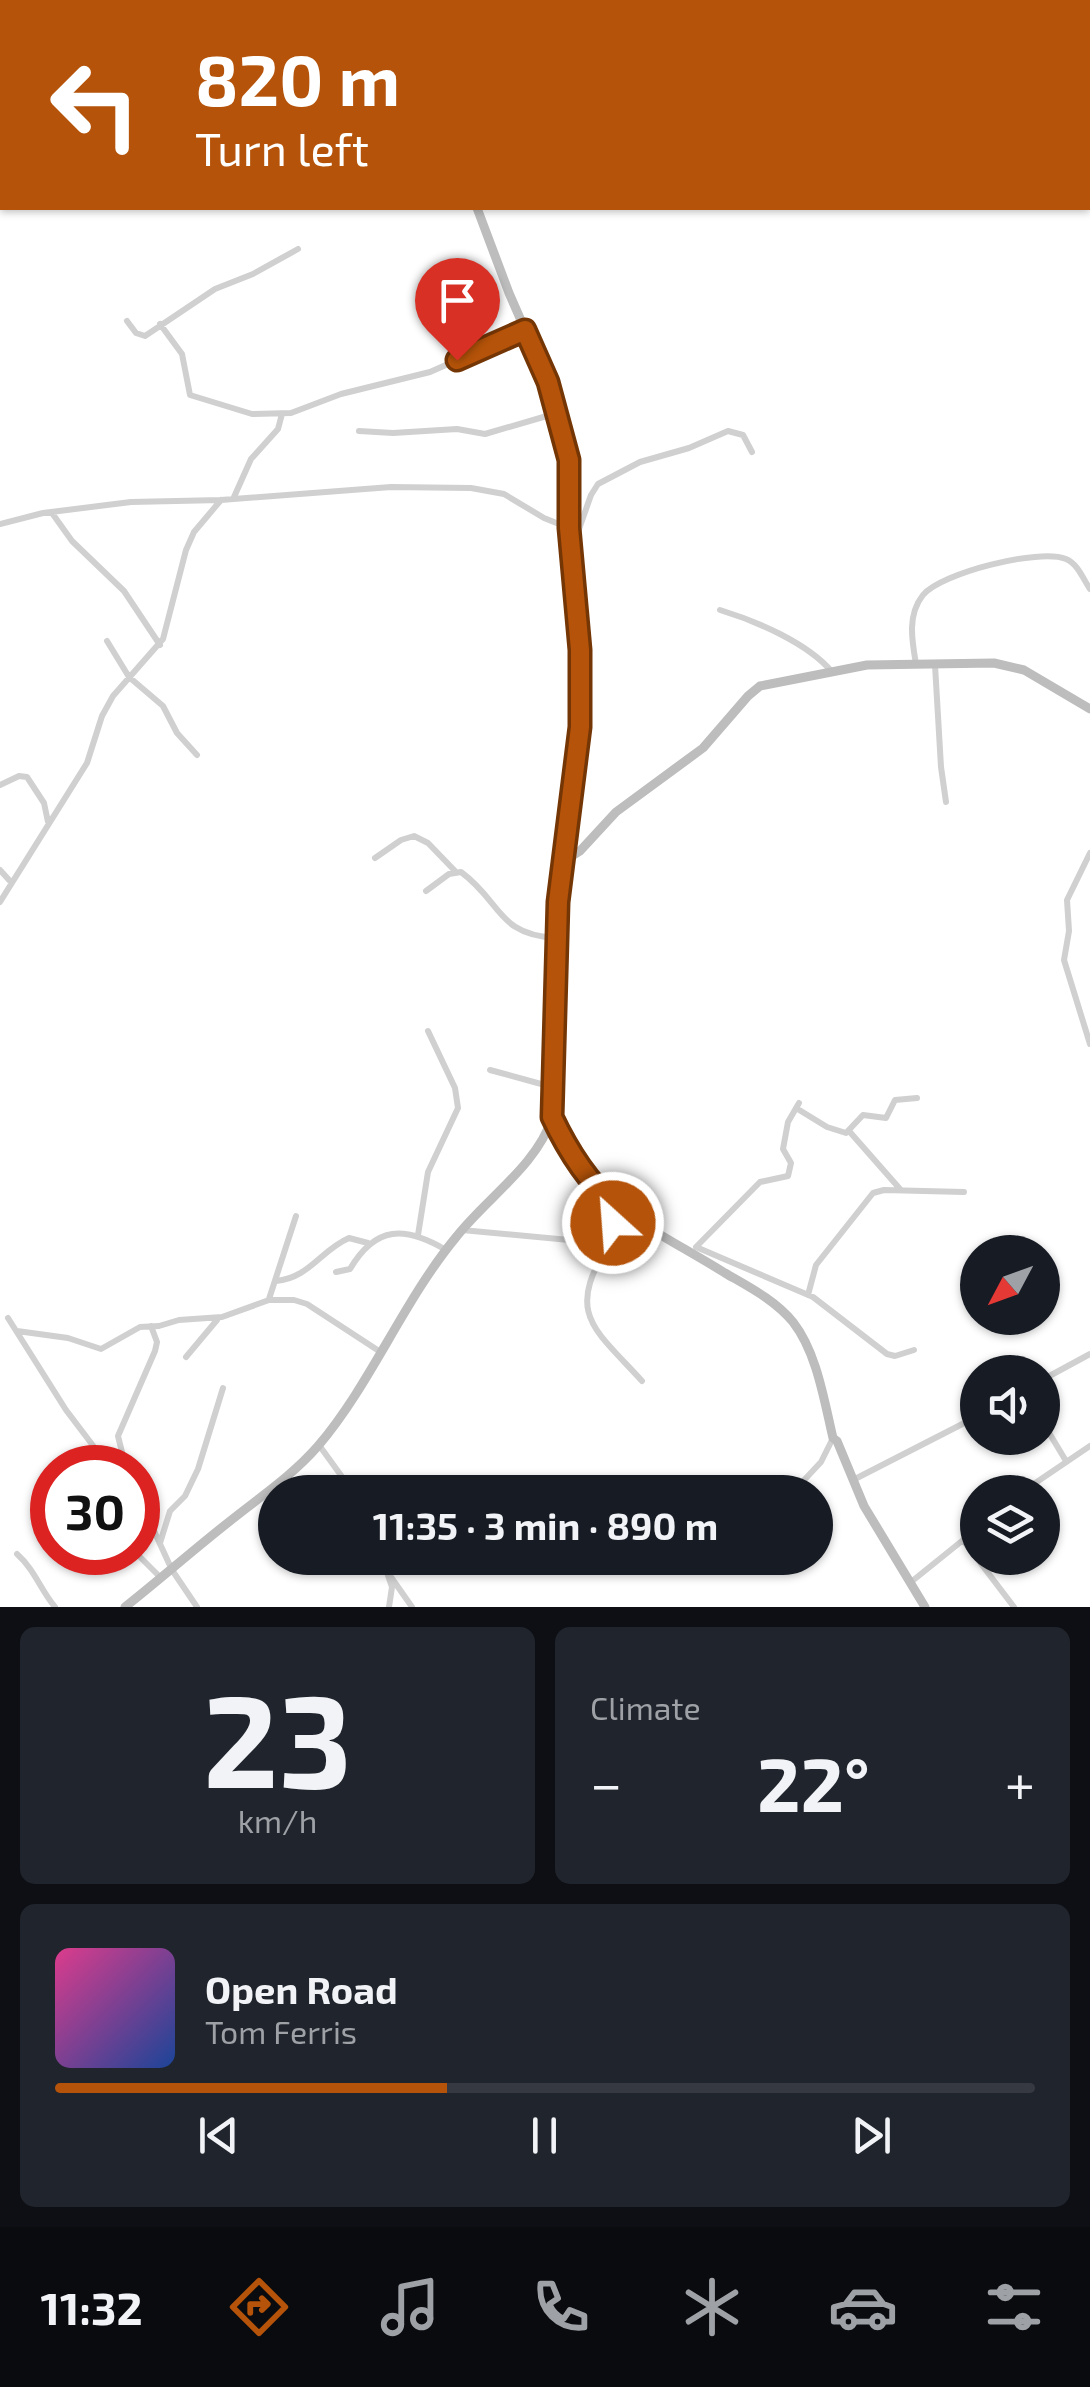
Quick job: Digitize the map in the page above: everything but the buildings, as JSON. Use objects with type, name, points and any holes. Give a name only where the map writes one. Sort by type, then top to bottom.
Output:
[{"type":"street","points":[[124,1607],[294,1472],[319,1446],[446,1250],[532,1154],[547,1133],[552,1117],[561,863],[580,727],[580,650],[569,528],[569,460],[558,412],[478,210]]},
{"type":"street","points":[[126,321],[142,338],[214,289],[253,274],[298,249]]},
{"type":"street","points":[[160,324],[182,354],[190,396],[252,414],[282,414],[341,394],[430,372],[525,330]]},
{"type":"street","points":[[359,431],[457,429],[485,434],[558,412]]},
{"type":"street","points":[[234,498],[251,458],[278,430],[282,414]]},
{"type":"street","points":[[572,552],[594,490],[617,473],[728,431],[743,435],[752,452]]},
{"type":"street","points":[[0,524],[131,502],[221,500],[391,486],[472,488],[504,494],[569,528]]},
{"type":"street","points":[[0,902],[93,752],[107,706],[160,645],[169,624],[186,550],[194,532],[221,500]]},
{"type":"street","points":[[52,513],[72,540],[124,591],[160,645]]},
{"type":"street","points":[[916,665],[912,636],[916,608],[931,588],[950,578],[1018,559],[1062,557],[1076,568],[1090,589]]},
{"type":"street","points":[[720,610],[810,649],[832,672]]},
{"type":"street","points":[[107,641],[129,677],[164,706],[177,734],[197,755]]},
{"type":"street","points":[[561,863],[580,851],[616,812],[703,748],[760,686],[866,665],[1013,666],[1090,709]]},
{"type":"street","points":[[935,665],[946,802]]},
{"type":"street","points":[[0,785],[19,776],[27,777],[44,803],[48,823]]},
{"type":"street","points":[[376,858],[401,840],[414,836],[479,886],[516,929],[530,936],[556,938]]},
{"type":"street","points":[[1090,853],[1067,900],[1069,931],[1064,960],[1090,1044]]},
{"type":"street","points":[[0,870],[10,881]]},
{"type":"street","points":[[426,890],[456,872]]},
{"type":"street","points":[[418,1235],[428,1172],[458,1108],[454,1088],[428,1030]]},
{"type":"street","points":[[490,1070],[552,1087]]},
{"type":"street","points":[[694,1249],[760,1182],[788,1176],[791,1163],[783,1150],[788,1122],[797,1105],[827,1128],[839,1132],[850,1131],[863,1115],[886,1118],[895,1100],[917,1098]]},
{"type":"street","points":[[552,1117],[588,1176],[615,1206],[650,1229],[808,1295],[887,1354],[895,1356],[914,1350]]},
{"type":"street","points":[[850,1131],[901,1190]]},
{"type":"street","points":[[808,1295],[816,1264],[830,1251],[866,1199],[884,1190],[964,1192]]},
{"type":"street","points":[[615,1206],[612,1242],[589,1284],[588,1316],[642,1382]]},
{"type":"street","points":[[269,1300],[296,1216]]},
{"type":"street","points":[[462,1230],[580,1243],[612,1242],[650,1229]]},
{"type":"street","points":[[336,1272],[350,1269],[370,1244],[393,1234],[418,1235],[446,1250]]},
{"type":"street","points":[[276,1281],[299,1276],[330,1248],[349,1238],[370,1244]]},
{"type":"street","points":[[694,1249],[768,1299],[794,1324],[812,1360],[833,1438],[852,1480],[925,1607]]},
{"type":"street","points":[[17,1331],[68,1338],[101,1350],[129,1330],[176,1320],[219,1318],[269,1300],[294,1300],[307,1304],[379,1351]]},
{"type":"street","points":[[8,1318],[93,1445]]},
{"type":"street","points":[[186,1357],[219,1318]]},
{"type":"street","points":[[120,1445],[118,1436],[155,1350],[152,1326]]},
{"type":"street","points":[[1060,1370],[1090,1354]]},
{"type":"street","points":[[197,1607],[172,1570],[160,1542],[170,1512],[186,1496],[198,1469],[223,1388]]},
{"type":"street","points":[[852,1480],[960,1425]]},
{"type":"street","points":[[810,1475],[822,1462],[833,1438]]},
{"type":"street","points":[[319,1446],[340,1475]]},
{"type":"street","points":[[1046,1475],[1090,1446]]},
{"type":"street","points":[[1060,1451],[1066,1461]]},
{"type":"street","points":[[911,1582],[960,1542]]},
{"type":"street","points":[[17,1554],[34,1569],[40,1588],[55,1607]]},
{"type":"street","points":[[158,1575],[161,1578]]},
{"type":"street","points":[[990,1575],[1014,1607]]},
{"type":"street","points":[[390,1576],[390,1607]]},
{"type":"street","points":[[390,1576],[412,1607]]},
{"type":"route","points":[[457,360],[525,330],[548,382],[569,460],[569,528],[580,650],[580,727],[558,902],[552,1117],[588,1176],[615,1206],[613,1223]]}]
